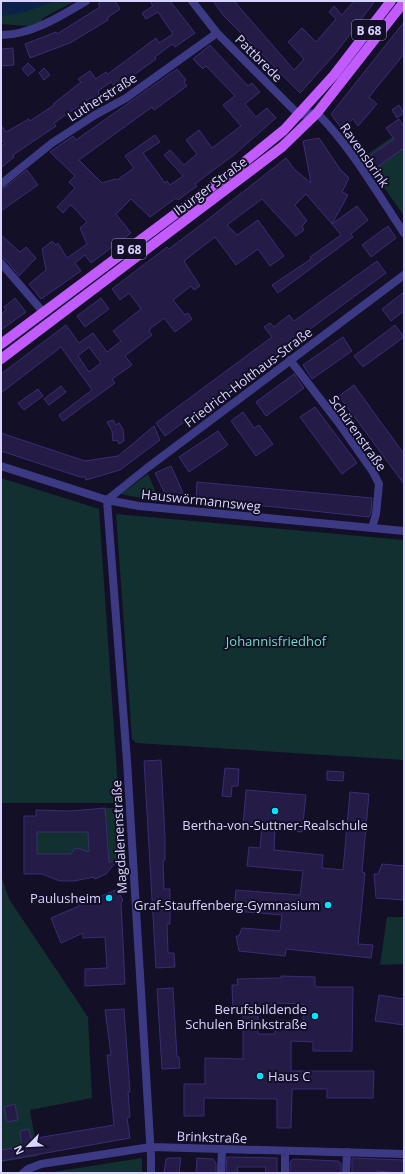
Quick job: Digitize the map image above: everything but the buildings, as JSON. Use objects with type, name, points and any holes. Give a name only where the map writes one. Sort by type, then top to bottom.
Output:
[{"type":"main road","name":"Iburger Straße","points":[[1,344],[252,157],[299,115],[334,75],[391,1]]},
{"type":"main road","name":"Iburger Straße","points":[[1,359],[282,147],[317,113],[404,2]]},
{"type":"street","points":[[1,35],[42,25],[62,16],[86,1]]},
{"type":"street","name":"Pattbrede","points":[[192,1],[218,33],[299,115]]},
{"type":"street","name":"Lutherstraße","points":[[1,184],[52,143],[95,115],[126,98],[218,33]]},
{"type":"street","points":[[299,115],[317,113]]},
{"type":"street","name":"Ravensbrink","points":[[317,113],[342,142],[404,233]]},
{"type":"street","points":[[1,263],[44,313]]},
{"type":"street","name":"Friedrich-Holthaus-Straße","points":[[107,500],[147,468],[404,275]]},
{"type":"street","name":"Schürenstraße","points":[[290,360],[338,422],[373,472],[378,484],[376,514],[372,528]]},
{"type":"street","name":"Hauswörmannsweg","points":[[1,466],[107,500],[152,508],[404,531]]},
{"type":"street","name":"Magdalenenstraße","points":[[107,500],[127,762],[151,1147],[151,1173]]},
{"type":"street","name":"Brinkstraße","points":[[23,1173],[28,1169],[41,1164],[151,1147],[404,1154]]},
{"type":"street","points":[[221,1173],[222,1149]]},
{"type":"street","points":[[285,1151],[285,1173]]},
{"type":"street","points":[[346,1173],[347,1152]]},
{"type":"green space","points":[[1,1],[75,1],[43,18],[41,22],[28,26],[1,24]]},
{"type":"green space","points":[[404,129],[404,216],[363,157]]},
{"type":"green space","points":[[148,474],[160,502],[121,494]]},
{"type":"green space","points":[[1,478],[99,509],[119,803],[1,803]]},
{"type":"green space","name":"Johannisfriedhof","points":[[116,514],[404,540],[404,760],[136,743],[132,739]]},
{"type":"green space","points":[[105,808],[120,808],[122,854],[118,855],[119,862],[109,862],[107,858],[109,856]]},
{"type":"green space","points":[[37,832],[88,832],[89,856],[37,854]]},
{"type":"green space","points":[[1,858],[2,878],[9,899],[88,1017],[92,1098],[30,1110],[38,1156],[1,1162]]},
{"type":"green space","points":[[387,917],[404,917],[404,964],[380,965]]},
{"type":"green space","points":[[142,1158],[142,1173],[46,1173]]},
{"type":"water","points":[[1,1],[55,1],[22,13],[1,16]]},
{"type":"place","name":"Bertha-von-Suttner-Realschule","points":[[275,811]]},
{"type":"place","name":"Paulusheim","points":[[109,898]]},
{"type":"place","name":"Graf-Stauffenberg-Gymnasium","points":[[328,905]]},
{"type":"place","name":"Berufsbildende Schulen Brinkstraße","points":[[315,1016]]},
{"type":"place","name":"Haus C","points":[[260,1076]]}]
